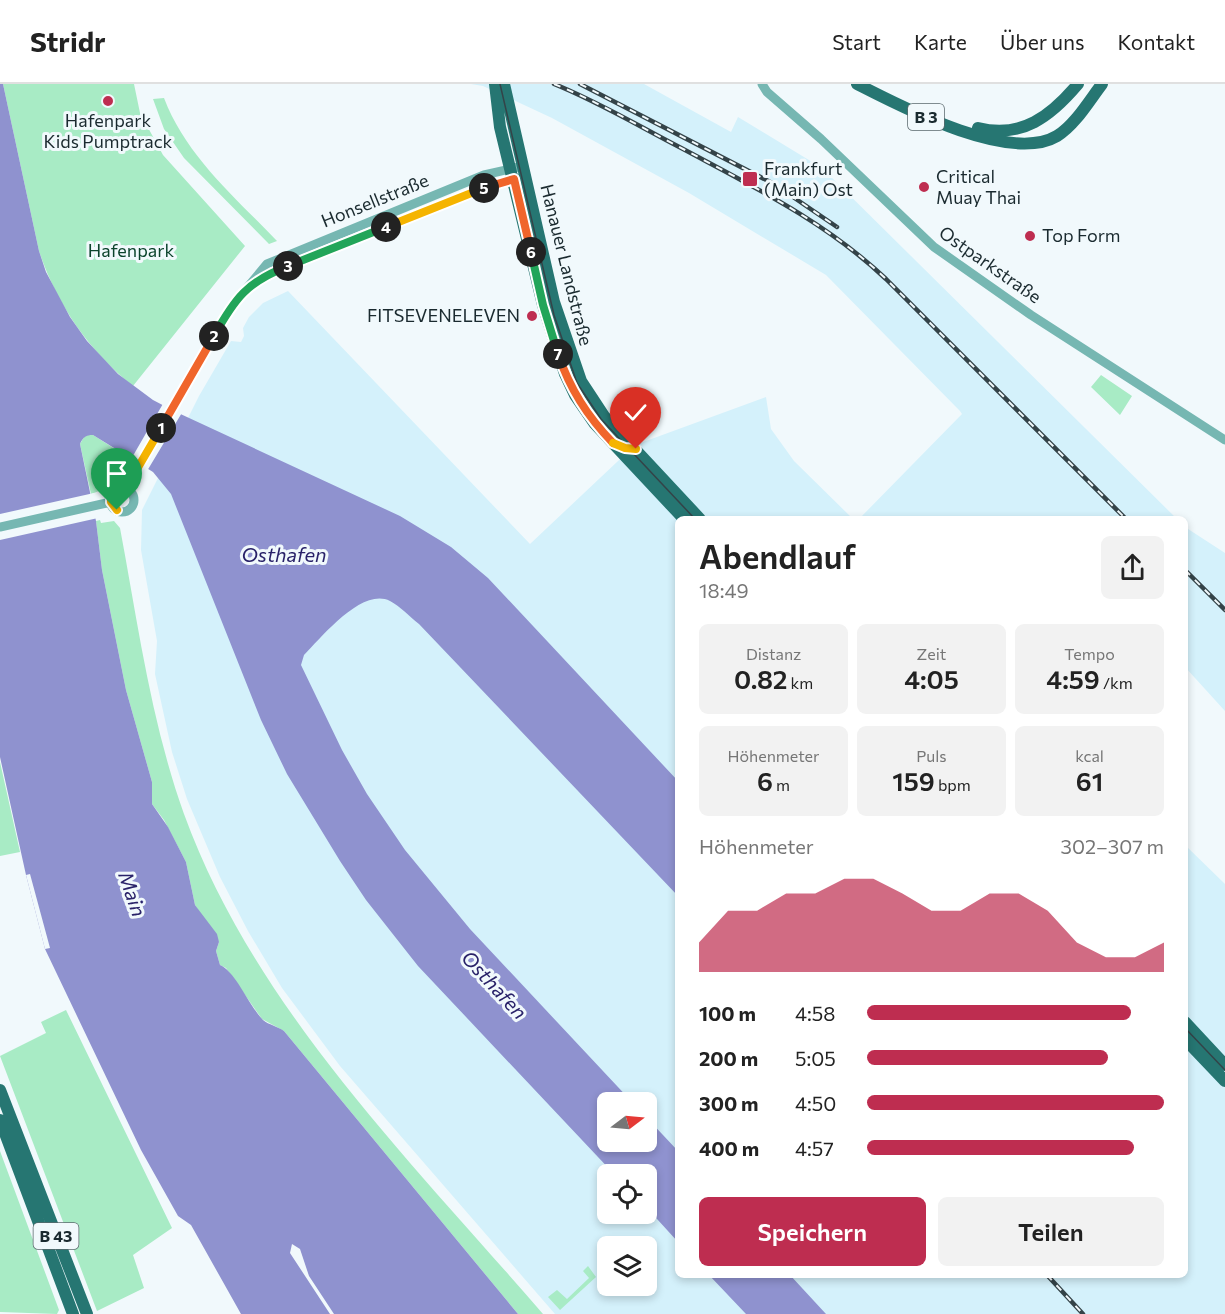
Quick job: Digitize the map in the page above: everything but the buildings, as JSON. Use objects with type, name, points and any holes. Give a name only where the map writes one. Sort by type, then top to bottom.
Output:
[{"type":"main road","name":"Hanauer Landstraße","points":[[495,84],[499,119],[518,172],[563,332],[584,395],[697,516]]},
{"type":"main road","name":"Hanauer Landstraße","points":[[504,84],[518,172]]},
{"type":"main road","name":"B 3","points":[[857,84],[929,119],[1017,145],[1035,144],[1062,133],[1099,88]]},
{"type":"main road","name":"B 3","points":[[869,84],[934,115],[998,131],[1016,130],[1028,126],[1048,113],[1080,84]]},
{"type":"main road","points":[[1080,84],[1088,91],[1099,88]]},
{"type":"main road","points":[[584,395],[585,412],[681,516]]},
{"type":"main road","points":[[615,445],[636,449],[638,470]]},
{"type":"main road","points":[[1188,1025],[1225,1065]]},
{"type":"main road","points":[[1188,1042],[1225,1082]]},
{"type":"main road","name":"B 43","points":[[0,1090],[87,1314]]},
{"type":"main road","name":"B 43","points":[[0,1120],[73,1314]]},
{"type":"street","name":"Ostparkstraße","points":[[762,84],[767,92],[821,139],[934,247],[1031,315],[1225,440]]},
{"type":"street","name":"Honsellstraße","points":[[126,488],[231,307],[261,270],[274,260],[484,175],[518,172]]},
{"type":"street","points":[[119,488],[126,488],[134,496],[134,503],[130,509],[120,512],[111,502],[113,492],[119,488]]},
{"type":"street","points":[[0,527],[111,502]]},
{"type":"shaded area","points":[[471,84],[644,84],[731,132],[738,117],[822,168],[1174,516],[862,516],[962,414],[960,411],[826,275],[689,193],[552,118],[483,86]]},
{"type":"shaded area","name":"Osthafen","points":[[288,291],[530,544],[635,445],[766,397],[771,429],[794,461],[850,516],[675,516],[675,1278],[1188,1278],[1188,848],[1225,884],[1225,1314],[555,1314],[340,1066],[282,988],[248,931],[220,877],[187,799],[172,752],[155,674],[157,641],[141,550],[142,510],[199,396],[231,341],[241,342],[244,336],[243,328],[249,317],[263,303]]},
{"type":"shaded area","points":[[1188,529],[1225,553],[1225,711],[1188,670]]},
{"type":"green space","name":"Hafenpark","points":[[3,84],[134,84],[140,113],[163,155],[245,246],[133,386],[102,358],[76,326],[46,271],[39,251]]},
{"type":"green space","points":[[164,98],[173,119],[198,157],[277,241],[269,244],[184,158],[164,129],[153,99]]},
{"type":"green space","points":[[1101,375],[1132,396],[1120,415],[1091,387]]},
{"type":"green space","points":[[88,435],[93,435],[131,459],[114,480],[103,489],[91,494],[80,444]]},
{"type":"green space","points":[[100,520],[101,523],[114,521],[120,528],[154,708],[184,814],[214,885],[251,952],[294,1017],[390,1140],[543,1314],[518,1314],[284,1031],[262,1019],[226,968],[220,965],[216,951],[219,942],[195,905],[186,862],[164,820],[152,804],[152,782],[126,690],[102,570],[96,521]]},
{"type":"green space","points":[[0,762],[20,852],[0,856]]},
{"type":"green space","points":[[66,1010],[172,1228],[133,1255],[144,1288],[97,1311],[0,1056],[46,1033],[41,1022]]},
{"type":"green space","points":[[0,1151],[59,1310],[57,1314],[0,1312]]},
{"type":"green space","points":[[588,1266],[596,1277],[560,1310],[548,1297],[557,1290],[567,1299],[589,1278],[583,1271]]},
{"type":"water","name":"Main","points":[[0,84],[3,84],[39,251],[46,272],[70,317],[87,341],[118,374],[153,400],[174,411],[400,516],[451,547],[488,578],[675,778],[675,893],[419,624],[394,603],[379,599],[367,601],[355,607],[332,626],[304,655],[301,665],[342,750],[367,794],[405,850],[470,929],[623,1092],[597,1092],[597,1152],[657,1152],[657,1129],[675,1148],[675,1239],[657,1219],[657,1164],[605,1164],[418,966],[366,900],[287,774],[261,720],[171,494],[153,472],[93,435],[85,437],[80,444],[126,690],[152,782],[152,804],[168,827],[186,862],[195,905],[217,934],[219,942],[216,951],[220,965],[232,975],[263,1020],[284,1031],[518,1314],[334,1314],[309,1276],[300,1249],[292,1244],[290,1253],[330,1314],[241,1314],[191,1225],[178,1216],[141,1150],[45,949],[0,757]]},
{"type":"water","points":[[712,1278],[793,1278],[826,1314],[746,1314]]},
{"type":"pier","points":[[164,402],[183,411],[147,471],[130,461]]},
{"type":"pier","points":[[94,493],[98,518],[0,540],[0,514]]},
{"type":"pier","points":[[30,874],[50,948],[45,949],[26,875]]},
{"type":"tram line","points":[[500,84],[554,315],[577,383],[601,419],[692,516]]},
{"type":"tram line","points":[[1188,1031],[1225,1070]]},
{"type":"railway","points":[[554,84],[604,107],[738,178],[790,208],[840,241],[886,279],[1123,516]]},
{"type":"railway","points":[[580,84],[774,184],[837,227]]},
{"type":"railway","points":[[1188,573],[1225,610]]},
{"type":"railway","points":[[1050,1278],[1083,1314]]},
{"type":"place","name":"Hafenpark Kids Pumptrack","points":[[108,101]]},
{"type":"place","name":"Frankfurt (Main) Ost","points":[[750,179]]},
{"type":"place","name":"Critical Muay Thai","points":[[924,187]]},
{"type":"place","name":"Top Form","points":[[1030,236]]},
{"type":"place","name":"FITSEVENELEVEN","points":[[532,316]]},
{"type":"route","points":[[117,510],[112,506],[111,495],[119,488],[126,488],[226,314],[250,285],[274,272],[440,205],[494,184],[514,179],[543,305],[565,374],[585,412],[595,424],[615,445],[636,449]]}]
